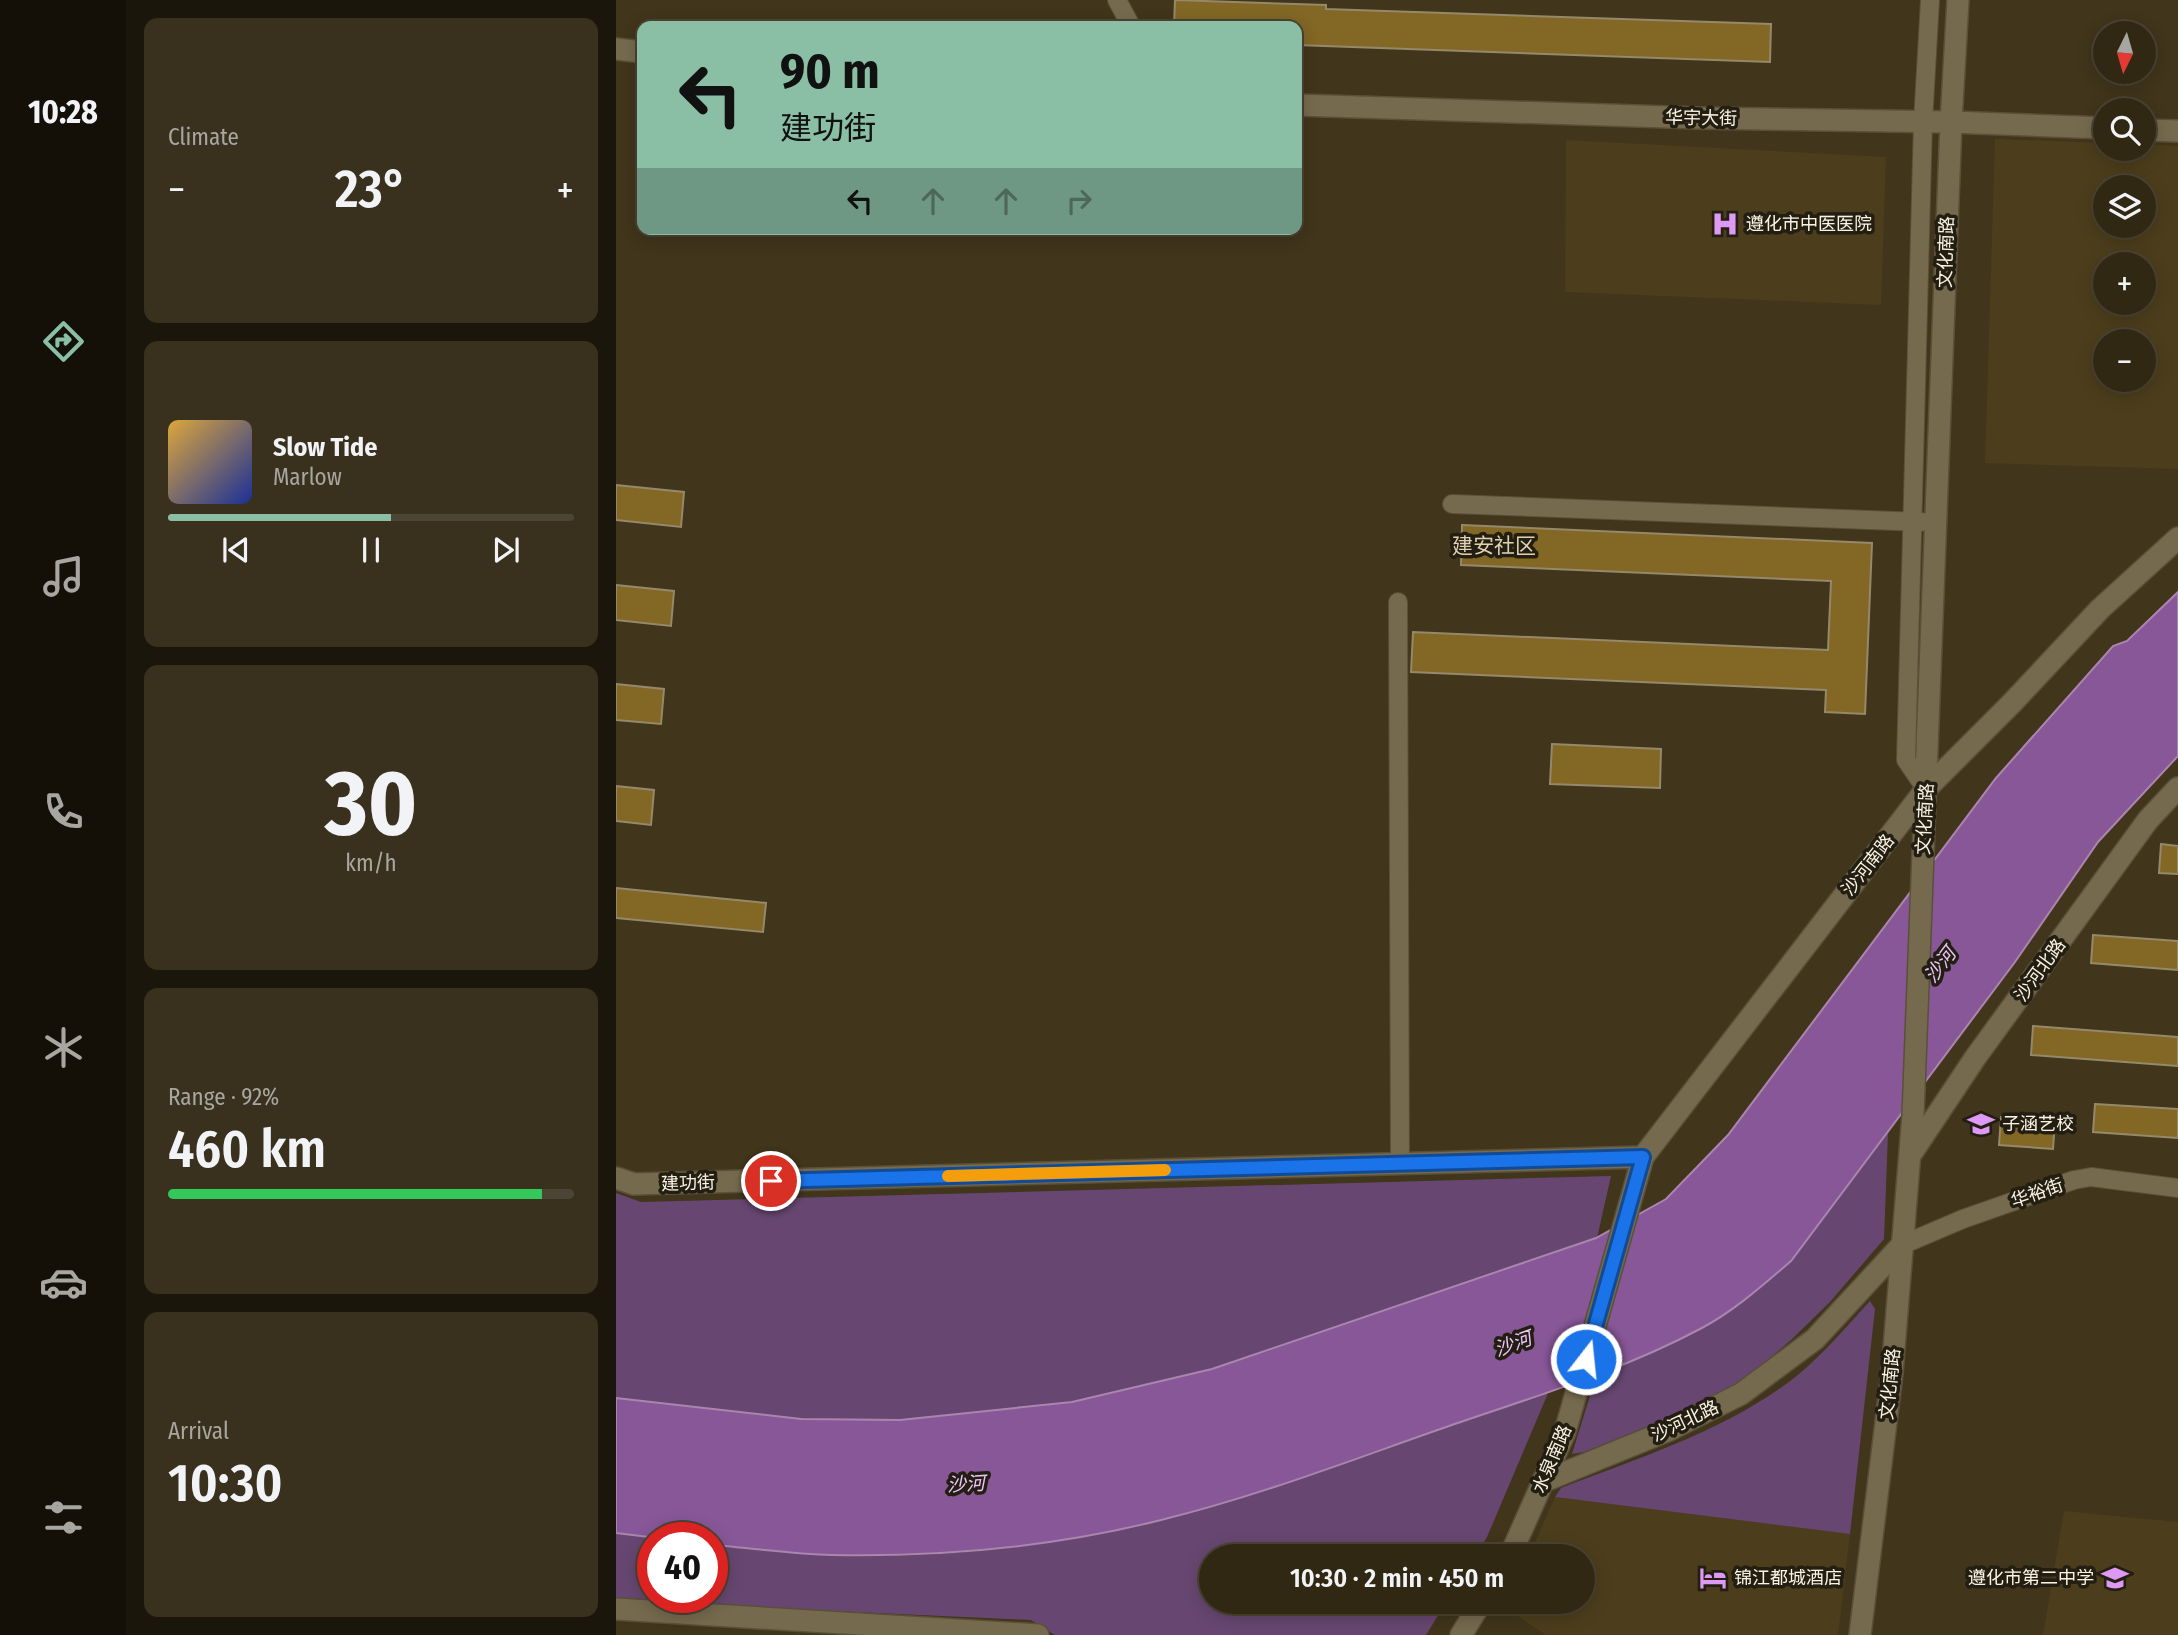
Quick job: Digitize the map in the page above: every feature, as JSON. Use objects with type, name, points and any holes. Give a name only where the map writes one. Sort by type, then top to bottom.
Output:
[{"type":"street","points":[[1117,0],[1128,21]]},
{"type":"street","points":[[1926,789],[1906,760],[1923,122],[1930,0]]},
{"type":"street","name":"文化南路","points":[[1860,1635],[1892,1373],[1913,1115],[1958,0]]},
{"type":"street","points":[[616,49],[637,51]]},
{"type":"street","name":"华宇大街","points":[[1302,105],[2093,128]]},
{"type":"street","points":[[2156,130],[2178,131]]},
{"type":"street","points":[[1452,504],[1936,523]]},
{"type":"street","name":"沙河南路","points":[[1643,1157],[1926,789],[2012,704],[2100,608],[2178,538]]},
{"type":"street","points":[[1398,602],[1400,1164]]},
{"type":"street","name":"沙河北路","points":[[1909,1157],[2014,1004],[2148,820],[2178,788]]},
{"type":"street","name":"建功街","points":[[616,1178],[634,1184],[1643,1157]]},
{"type":"street","name":"水泉南路","points":[[1515,1544],[1565,1432],[1643,1157]]},
{"type":"street","name":"华裕街","points":[[1902,1245],[1963,1219],[2091,1177],[2178,1188]]},
{"type":"street","name":"沙河北路","points":[[1542,1482],[1667,1431],[1741,1394],[1815,1339],[1902,1245]]},
{"type":"street","points":[[616,1609],[1038,1635]]},
{"type":"street","points":[[1461,1635],[1474,1614]]},
{"type":"shaded area","points":[[1995,139],[2093,143],[2093,161],[2156,161],[2156,145],[2178,146],[2178,469],[1985,463]]},
{"type":"shaded area","name":"遵化市中医医院","points":[[1566,140],[1886,157],[1881,305],[1565,292]]},
{"type":"shaded area","points":[[1888,1133],[1884,1239],[1830,1302],[1790,1341],[1718,1398],[1584,1452],[1572,1454],[1597,1373],[1644,1355],[1753,1292],[1791,1261]]},
{"type":"shaded area","points":[[1611,1176],[1597,1238],[1212,1369],[1072,1402],[900,1420],[801,1419],[616,1398],[616,1193],[641,1202]]},
{"type":"shaded area","points":[[1870,1301],[1875,1309],[1850,1534],[1555,1497],[1561,1488],[1682,1441],[1767,1397],[1814,1360]]},
{"type":"shaded area","points":[[1549,1391],[1483,1544],[1199,1544],[1199,1614],[1439,1614],[1426,1635],[1055,1635],[1031,1620],[728,1606],[728,1546],[828,1555],[901,1556],[1023,1546],[1158,1520],[1290,1482]]},
{"type":"shaded area","name":"锦江都城酒店","points":[[1555,1497],[1850,1534],[1838,1635],[1546,1635],[1515,1614],[1595,1614],[1595,1544],[1534,1544]]},
{"type":"shaded area","name":"遵化市第二中学","points":[[2064,1511],[2178,1522],[2178,1635],[2043,1635]]},
{"type":"shaded area","points":[[616,1533],[637,1536],[637,1602],[616,1601]]},
{"type":"water","name":"沙河","points":[[2178,592],[2178,756],[2098,842],[2015,962],[1791,1261],[1724,1315],[1639,1358],[1545,1394],[1270,1488],[1198,1510],[1121,1529],[998,1548],[873,1555],[832,1555],[728,1546],[728,1522],[637,1522],[637,1536],[616,1533],[616,1398],[801,1419],[900,1420],[1072,1402],[1212,1369],[1596,1238],[1666,1199],[1728,1135],[1996,778],[2113,646],[2127,641]]},
{"type":"building","points":[[1175,0],[1326,5],[1326,9],[1771,24],[1770,62],[1302,45],[1302,21],[1174,21]]},
{"type":"building","points":[[616,485],[684,492],[681,527],[616,520]]},
{"type":"building","points":[[1462,525],[1872,543],[1865,714],[1825,712],[1826,690],[1411,672],[1413,632],[1828,650],[1831,581],[1461,565]]},
{"type":"building","points":[[616,585],[674,591],[671,626],[616,620]]},
{"type":"building","points":[[616,684],[664,689],[661,724],[616,720]]},
{"type":"building","points":[[1552,744],[1661,749],[1660,788],[1550,784]]},
{"type":"building","points":[[616,786],[654,790],[651,825],[616,821]]},
{"type":"building","points":[[2161,844],[2178,846],[2178,874],[2159,873]]},
{"type":"building","points":[[616,888],[766,903],[763,932],[616,918]]},
{"type":"building","points":[[2093,935],[2178,941],[2178,970],[2091,963]]},
{"type":"building","points":[[2033,1026],[2178,1037],[2178,1066],[2031,1055]]},
{"type":"building","points":[[2095,1104],[2178,1109],[2178,1138],[2093,1132]]},
{"type":"building","points":[[2001,1117],[2055,1121],[2053,1149],[1999,1145]]},
{"type":"slow traffic","points":[[948,1176],[1165,1170]]},
{"type":"place","name":"遵化市中医医院","points":[[1725,224]]},
{"type":"place","name":"子涵艺校","points":[[1981,1124]]},
{"type":"place","name":"锦江都城酒店","points":[[1713,1578]]},
{"type":"place","name":"遵化市第二中学","points":[[2115,1578]]},
{"type":"district","name":"建安社区","points":[[1494,546]]},
{"type":"route","points":[[771,1181],[1643,1157],[1586,1359]]}]
